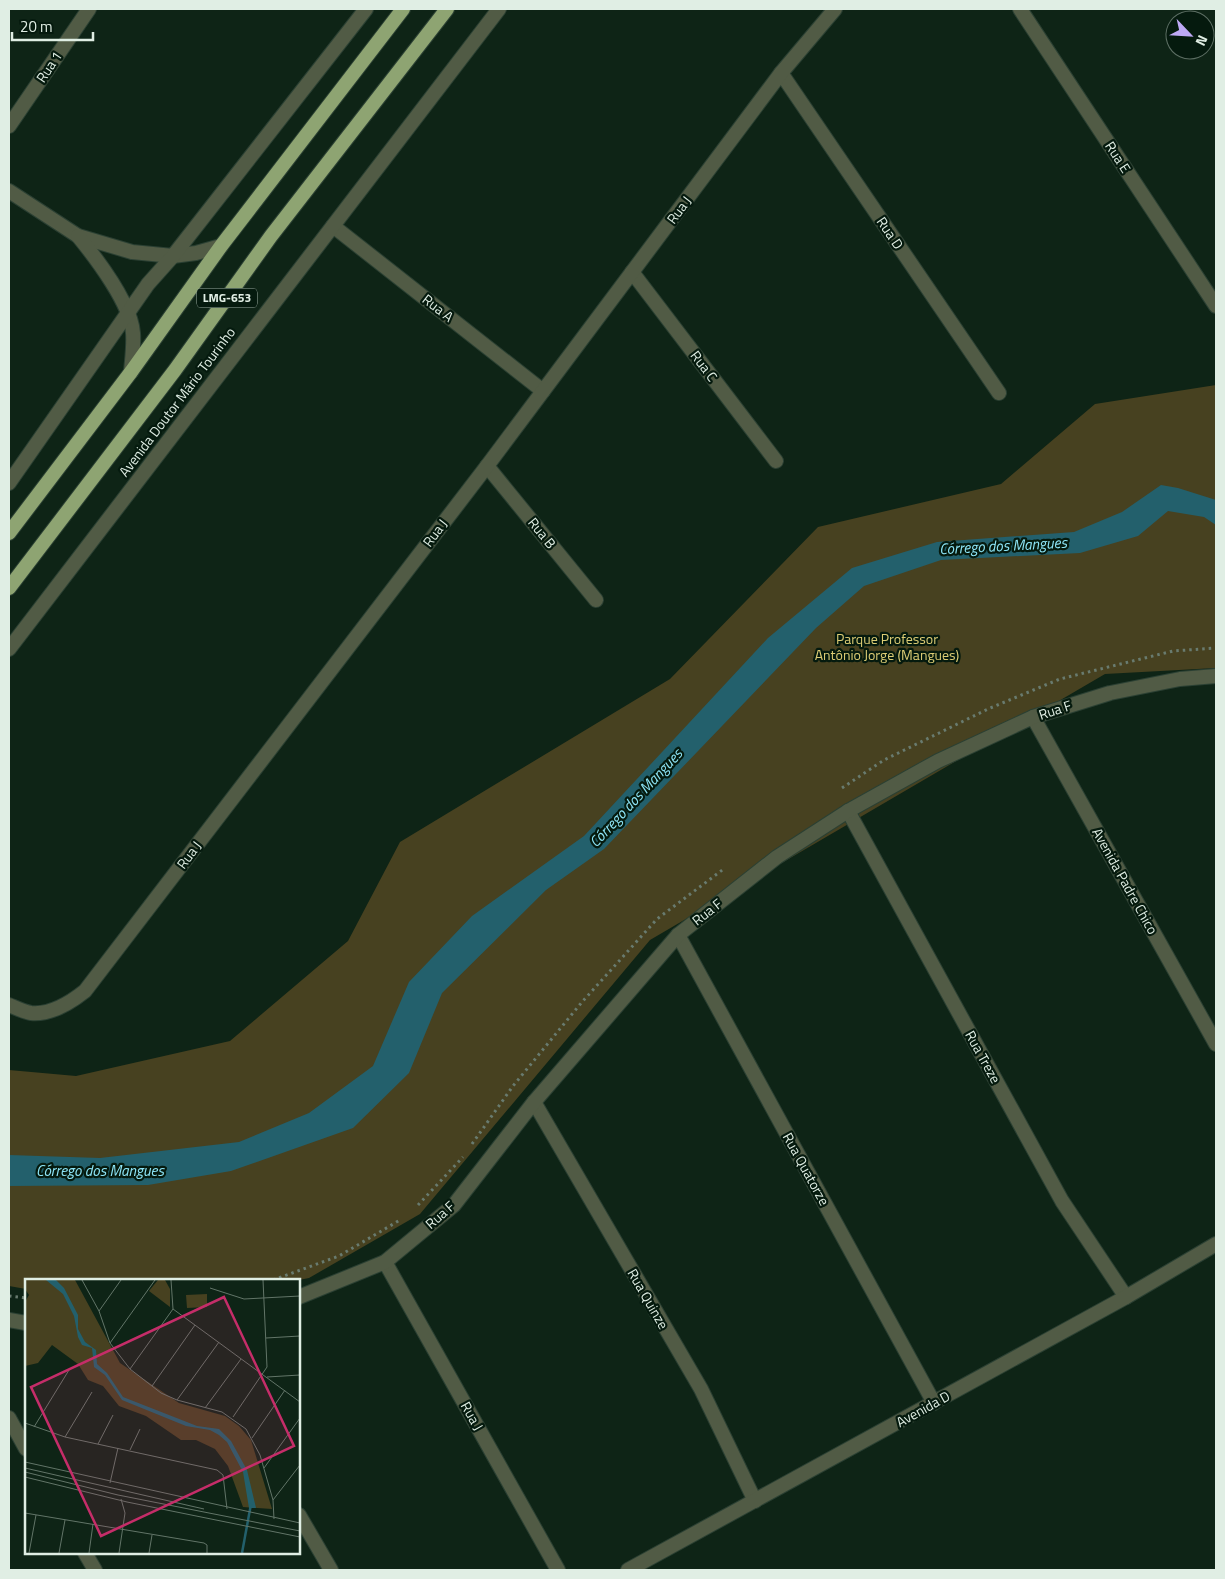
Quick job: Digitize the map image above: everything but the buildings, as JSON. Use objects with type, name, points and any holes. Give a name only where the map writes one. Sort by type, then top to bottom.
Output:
[{"type":"highway","name":"LMG-653","points":[[9,533],[131,372],[221,246],[403,9]]},
{"type":"highway","name":"Avenida Doutor Mário Tourinho","points":[[9,588],[174,370],[271,236],[447,9]]},
{"type":"street","name":"Rua 1","points":[[9,126],[89,9]]},
{"type":"street","points":[[9,483],[148,284],[173,256],[366,9]]},
{"type":"street","name":"Avenida Doutor Mário Tourinho","points":[[9,649],[499,9]]},
{"type":"street","name":"Rua J","points":[[9,1005],[31,1013],[51,1010],[68,1004],[85,991],[544,391],[781,73],[836,9]]},
{"type":"street","name":"Rua E","points":[[1020,9],[1216,306]]},
{"type":"street","name":"Rua D","points":[[781,73],[999,393]]},
{"type":"street","points":[[9,191],[78,236],[132,252],[173,256],[196,253],[221,246]]},
{"type":"street","name":"Rua A","points":[[333,226],[544,391]]},
{"type":"street","points":[[78,236],[103,268],[127,312],[133,332],[131,372]]},
{"type":"street","name":"Rua C","points":[[632,272],[776,460]]},
{"type":"street","name":"Rua B","points":[[487,466],[596,600]]},
{"type":"street","name":"Rua F","points":[[300,1297],[385,1262],[454,1205],[534,1102],[678,935],[777,857],[848,811],[938,761],[1034,718],[1110,693],[1180,679],[1216,676]]},
{"type":"street","name":"Avenida Padre Chico","points":[[1034,718],[1216,1044]]},
{"type":"street","name":"Rua Treze","points":[[848,811],[1062,1201],[1126,1297]]},
{"type":"street","name":"Rua Quatorze","points":[[678,935],[934,1403]]},
{"type":"street","name":"Rua Quinze","points":[[534,1102],[701,1389],[755,1501]]},
{"type":"street","name":"Avenida D","points":[[628,1570],[1126,1297],[1216,1244]]},
{"type":"street","name":"Rua J","points":[[385,1262],[558,1570]]},
{"type":"street","points":[[9,1320],[25,1323]]},
{"type":"street","points":[[9,1418],[25,1447]]},
{"type":"street","points":[[300,1517],[331,1570]]},
{"type":"street","points":[[86,1554],[95,1570]]},
{"type":"path","points":[[9,1296],[25,1298]]},
{"type":"green space","name":"Parque Professor Antônio Jorge (Mangues)","points":[[1216,385],[1216,668],[1105,674],[650,940],[420,1214],[309,1278],[300,1280],[25,1279],[25,1289],[9,1286],[9,1070],[76,1076],[230,1041],[348,941],[400,842],[670,679],[818,527],[1001,484],[1095,404]]},
{"type":"water","name":"Córrego dos Mangues","points":[[1161,485],[1178,488],[1216,500],[1216,525],[1204,517],[1168,511],[1138,536],[1080,553],[941,560],[864,586],[816,628],[604,849],[546,890],[442,993],[409,1073],[353,1128],[231,1171],[148,1185],[9,1186],[9,1155],[100,1158],[239,1142],[309,1113],[373,1066],[409,982],[472,916],[584,836],[768,638],[852,568],[937,542],[1074,532],[1122,512]]}]
